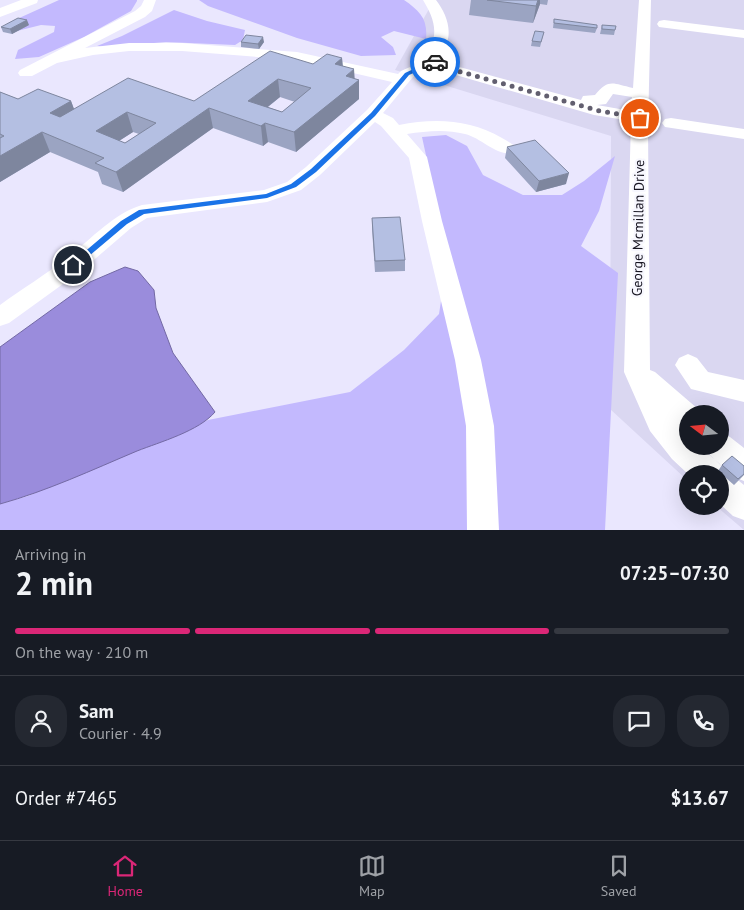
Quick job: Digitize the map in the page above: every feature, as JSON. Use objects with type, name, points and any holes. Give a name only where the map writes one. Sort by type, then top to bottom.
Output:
[{"type":"street","points":[[0,12],[32,0]]},
{"type":"street","points":[[26,72],[140,14],[147,8],[150,0]]},
{"type":"street","points":[[430,0],[441,22],[441,35],[434,58],[447,68],[476,72],[600,111],[640,118]]},
{"type":"street","name":"George Mcmillan Drive","points":[[645,0],[640,118],[637,372],[660,422],[682,450],[699,465]]},
{"type":"street","points":[[664,24],[744,34]]},
{"type":"street","points":[[50,60],[93,51],[129,47],[182,47],[297,56],[403,80]]},
{"type":"street","points":[[0,317],[73,265],[124,223],[142,212],[267,196],[294,186],[313,171],[373,114],[407,74],[436,61]]},
{"type":"street","points":[[589,100],[600,100],[610,88],[641,94]]},
{"type":"street","points":[[373,114],[387,122],[418,157],[432,221],[468,360],[480,426],[482,530]]},
{"type":"street","points":[[671,124],[744,134]]},
{"type":"street","points":[[395,131],[414,126],[459,128],[477,132],[508,148]]},
{"type":"street","points":[[688,365],[700,381],[744,391]]},
{"type":"street","points":[[637,372],[679,410]]},
{"type":"street","points":[[729,454],[744,467]]},
{"type":"street","points":[[729,492],[744,505]]},
{"type":"shaded area","points":[[59,0],[137,1],[131,11],[84,37],[39,57],[15,59],[18,50],[54,32],[55,26],[41,25],[13,32],[6,26]]},
{"type":"shaded area","points":[[199,0],[404,0],[422,16],[426,26],[426,39],[394,31],[381,37],[393,47],[396,55],[361,56],[297,38],[208,6]]},
{"type":"shaded area","points":[[434,0],[744,0],[744,530],[726,515],[729,515],[729,465],[679,465],[679,473],[610,409],[611,136],[395,70]]},
{"type":"shaded area","points":[[174,10],[207,21],[245,30],[243,40],[235,45],[166,42],[97,46],[122,36]]},
{"type":"shaded area","points":[[446,135],[467,146],[483,175],[523,195],[562,195],[584,181],[615,156],[599,211],[581,246],[618,273],[605,530],[0,530],[0,504],[28,496],[208,420],[350,392],[404,350],[439,314],[448,256],[422,137]]},
{"type":"shaded area","points":[[125,267],[138,271],[154,290],[156,308],[173,353],[215,412],[199,425],[179,435],[52,487],[0,504],[0,347],[90,282]]},
{"type":"building","points":[[487,0],[538,0],[536,6]]},
{"type":"building","points":[[18,18],[27,20],[10,29],[1,27]]},
{"type":"building","points":[[554,19],[597,25],[597,28],[554,23]]},
{"type":"building","points":[[602,25],[616,26],[615,30],[602,29]]},
{"type":"building","points":[[535,31],[544,32],[541,42],[532,41]]},
{"type":"building","points":[[246,35],[263,37],[258,44],[241,42]]},
{"type":"building","points":[[270,51],[313,64],[327,54],[342,58],[335,64],[354,69],[346,76],[359,80],[294,132],[265,123],[261,126],[209,108],[116,172],[95,163],[104,158],[42,132],[0,156],[0,138],[4,136],[0,134],[0,92],[18,99],[38,89],[71,101],[50,113],[60,117],[128,78],[194,101]],"holes":[[[278,79],[311,88],[282,112],[248,101]],[[127,112],[156,123],[125,143],[96,131]]]},
{"type":"building","points":[[535,140],[569,173],[539,181],[507,147]]},
{"type":"building","points":[[400,217],[405,260],[375,261],[372,218]]},
{"type":"building","points":[[732,456],[744,466],[744,474],[738,479],[729,471],[729,465],[722,465]]},
{"type":"way so far","points":[[435,62],[447,68],[600,111],[640,118]]},
{"type":"route","points":[[73,265],[124,223],[142,212],[267,196],[294,186],[313,171],[373,114],[407,74],[435,62]]}]
